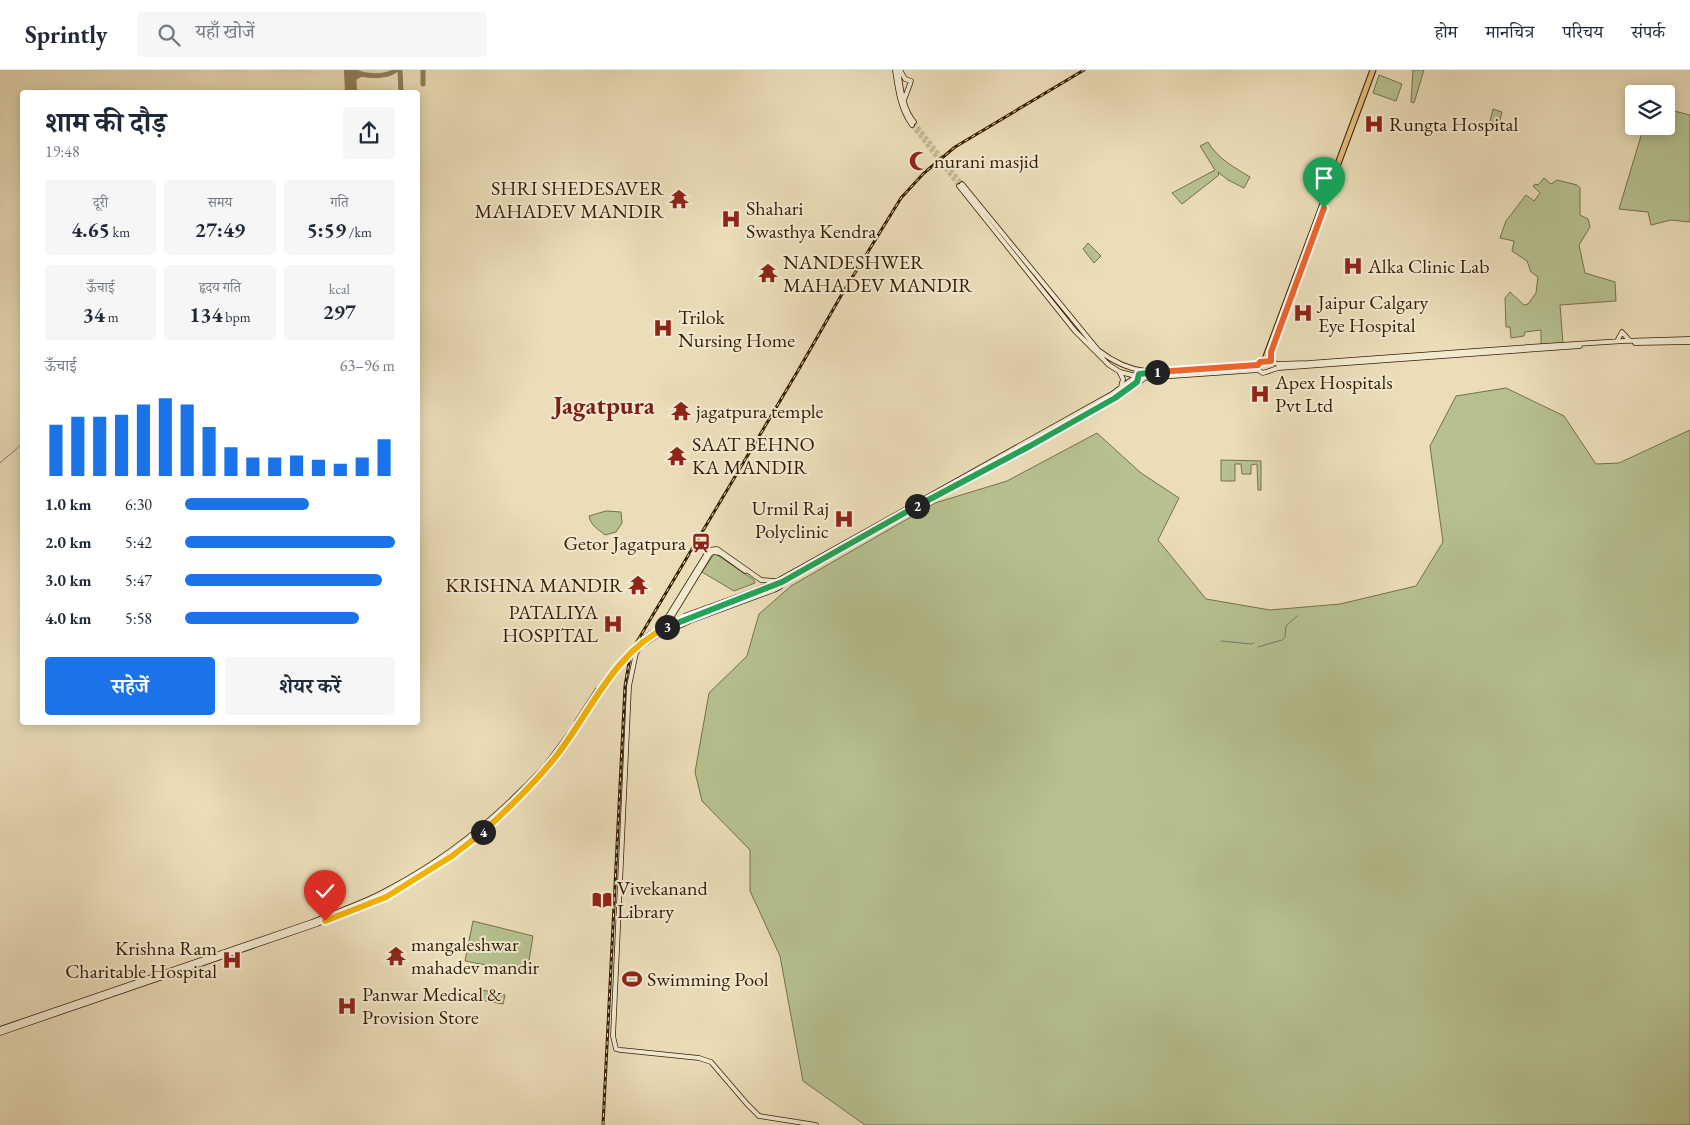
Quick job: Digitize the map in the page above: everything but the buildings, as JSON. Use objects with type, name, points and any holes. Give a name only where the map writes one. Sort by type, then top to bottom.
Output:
[{"type":"main road","points":[[898,70],[905,79],[911,82],[904,102]]},
{"type":"main road","points":[[898,70],[904,102],[913,123],[903,117],[900,103],[898,70]]},
{"type":"main road","points":[[960,185],[1075,331],[1102,358],[1119,371],[1144,378],[1258,367],[1264,362],[1375,70]]},
{"type":"main road","points":[[1274,370],[1271,352],[1375,70]]},
{"type":"main road","points":[[972,200],[1098,350],[1137,376]]},
{"type":"main road","points":[[1616,341],[1622,332],[1627,339],[1631,340]]},
{"type":"main road","points":[[1258,367],[1263,373],[1274,370],[1616,341],[1690,341]]},
{"type":"main road","points":[[1264,362],[1309,363],[1690,341]]},
{"type":"main road","points":[[666,631],[666,621],[709,550],[717,549],[761,580],[780,581],[1112,394],[1137,376],[1150,372],[1258,367]]},
{"type":"main road","points":[[1119,371],[1123,379],[1122,387]]},
{"type":"main road","points":[[0,1033],[352,911],[386,897],[465,844],[510,807],[538,779],[546,766],[566,743],[615,670],[639,645],[657,632],[674,623],[780,581],[1115,398],[1137,376]]},
{"type":"main road","points":[[1112,394],[1115,398]]},
{"type":"main road","points":[[666,631],[707,558],[713,552],[720,553],[757,580],[757,590]]},
{"type":"main road","points":[[780,581],[780,587],[774,590],[666,631],[636,653],[629,686],[612,1036],[616,1049],[699,1058],[711,1062],[759,1116],[816,1125]]},
{"type":"main road","points":[[0,1029],[340,911],[390,889],[465,844]]},
{"type":"green space","points":[[1413,70],[1424,70],[1414,103],[1411,102]]},
{"type":"green space","points":[[1379,75],[1402,84],[1396,101],[1373,93]]},
{"type":"green space","points":[[1493,109],[1502,112],[1499,124],[1490,121]]},
{"type":"green space","points":[[1675,111],[1690,115],[1690,222],[1671,220],[1651,225],[1648,212],[1619,209],[1641,135],[1675,135]]},
{"type":"green space","points":[[1208,142],[1221,158],[1250,177],[1244,188],[1228,180],[1218,172],[1219,175],[1182,204],[1172,193],[1215,170],[1200,146]]},
{"type":"green space","points":[[1544,178],[1551,184],[1557,180],[1577,185],[1580,188],[1580,215],[1588,219],[1590,227],[1579,245],[1585,273],[1615,282],[1616,301],[1560,305],[1563,343],[1541,345],[1541,330],[1525,332],[1524,336],[1511,338],[1510,327],[1506,327],[1505,298],[1510,292],[1524,305],[1528,304],[1536,293],[1538,277],[1531,272],[1527,261],[1512,251],[1514,241],[1500,238],[1506,221],[1526,195],[1534,201],[1540,193],[1533,186],[1535,184],[1538,185]]},
{"type":"green space","points":[[1088,243],[1101,256],[1094,263],[1083,249]]},
{"type":"green space","points":[[1506,388],[1564,416],[1596,464],[1619,463],[1690,430],[1690,1125],[865,1125],[803,1081],[780,956],[750,891],[750,850],[702,801],[695,772],[709,693],[747,656],[759,614],[791,586],[935,503],[1007,481],[1097,433],[1141,473],[1179,498],[1158,540],[1206,599],[1270,610],[1340,604],[1416,586],[1443,542],[1430,446],[1456,396]]},
{"type":"green space","points":[[1221,460],[1261,461],[1261,490],[1258,490],[1257,464],[1251,465],[1251,474],[1242,474],[1241,464],[1235,464],[1235,481],[1221,481]]},
{"type":"green space","points":[[606,511],[621,512],[622,523],[616,532],[605,535],[593,525],[589,516]]},
{"type":"green space","points":[[714,554],[754,580],[755,583],[734,591],[702,572]]},
{"type":"green space","points":[[473,921],[533,936],[527,973],[465,961]]},
{"type":"green space","points":[[483,990],[505,995],[503,1004],[481,1000]]},
{"type":"water","name":"Swimming Pool","points":[[626,974],[638,974],[638,984],[625,983]]},
{"type":"waterway","points":[[0,463],[20,446]]},
{"type":"waterway","points":[[1258,647],[1282,640],[1285,637],[1286,626],[1297,616]]},
{"type":"waterway","points":[[1221,641],[1254,643]]},
{"type":"taxiway","points":[[353,70],[374,76],[392,73],[396,70]]},
{"type":"taxiway","points":[[400,70],[401,90]]},
{"type":"taxiway","points":[[423,70],[423,84]]},
{"type":"taxiway","points":[[351,90],[353,81],[362,74]]},
{"type":"runway","points":[[350,70],[351,90]]},
{"type":"tunnel","points":[[914,122],[962,184]]},
{"type":"tunnel","points":[[912,125],[959,186]]},
{"type":"railway","points":[[603,1125],[625,686],[630,657],[635,645],[842,294],[901,198],[924,173],[955,147],[1084,70]]},
{"type":"place","name":"Rungta Hospital","points":[[1374,124]]},
{"type":"place","name":"nurani masjid","points":[[919,161]]},
{"type":"place","name":"SHRI SHEDESAVER MAHADEV MANDIR","points":[[679,199]]},
{"type":"place","name":"Shahari Swasthya Kendra","points":[[731,219]]},
{"type":"place","name":"Alka Clinic Lab","points":[[1353,266]]},
{"type":"place","name":"NANDESHWER MAHADEV MANDIR","points":[[768,273]]},
{"type":"place","name":"Jaipur Calgary Eye Hospital","points":[[1303,313]]},
{"type":"place","name":"Trilok Nursing Home","points":[[663,328]]},
{"type":"place","name":"Apex Hospitals Pvt Ltd","points":[[1260,394]]},
{"type":"place","name":"jagatpura temple","points":[[681,411]]},
{"type":"place","name":"SAAT BEHNO KA MANDIR","points":[[677,456]]},
{"type":"place","name":"Urmil Raj Polyclinic","points":[[844,519]]},
{"type":"place","name":"Getor Jagatpura","points":[[701,543]]},
{"type":"place","name":"KRISHNA MANDIR","points":[[638,585]]},
{"type":"place","name":"PATALIYA HOSPITAL","points":[[613,624]]},
{"type":"place","name":"Vivekanand Library","points":[[602,900]]},
{"type":"place","name":"mangaleshwar mahadev mandir","points":[[396,956]]},
{"type":"place","name":"Krishna Ram Charitable Hospital","points":[[232,960]]},
{"type":"place","name":"Swimming Pool","points":[[632,979]]},
{"type":"place","name":"Panwar Medical & Provision Store","points":[[347,1006]]},
{"type":"district","name":"Jagatpura","points":[[604,405]]},
{"type":"route","points":[[325,921],[386,897],[452,856],[483,832],[517,801],[557,755],[624,658],[657,632],[674,623],[782,582],[1115,398],[1137,382],[1139,374],[1258,365],[1260,362],[1271,361],[1271,352],[1324,208]]}]
